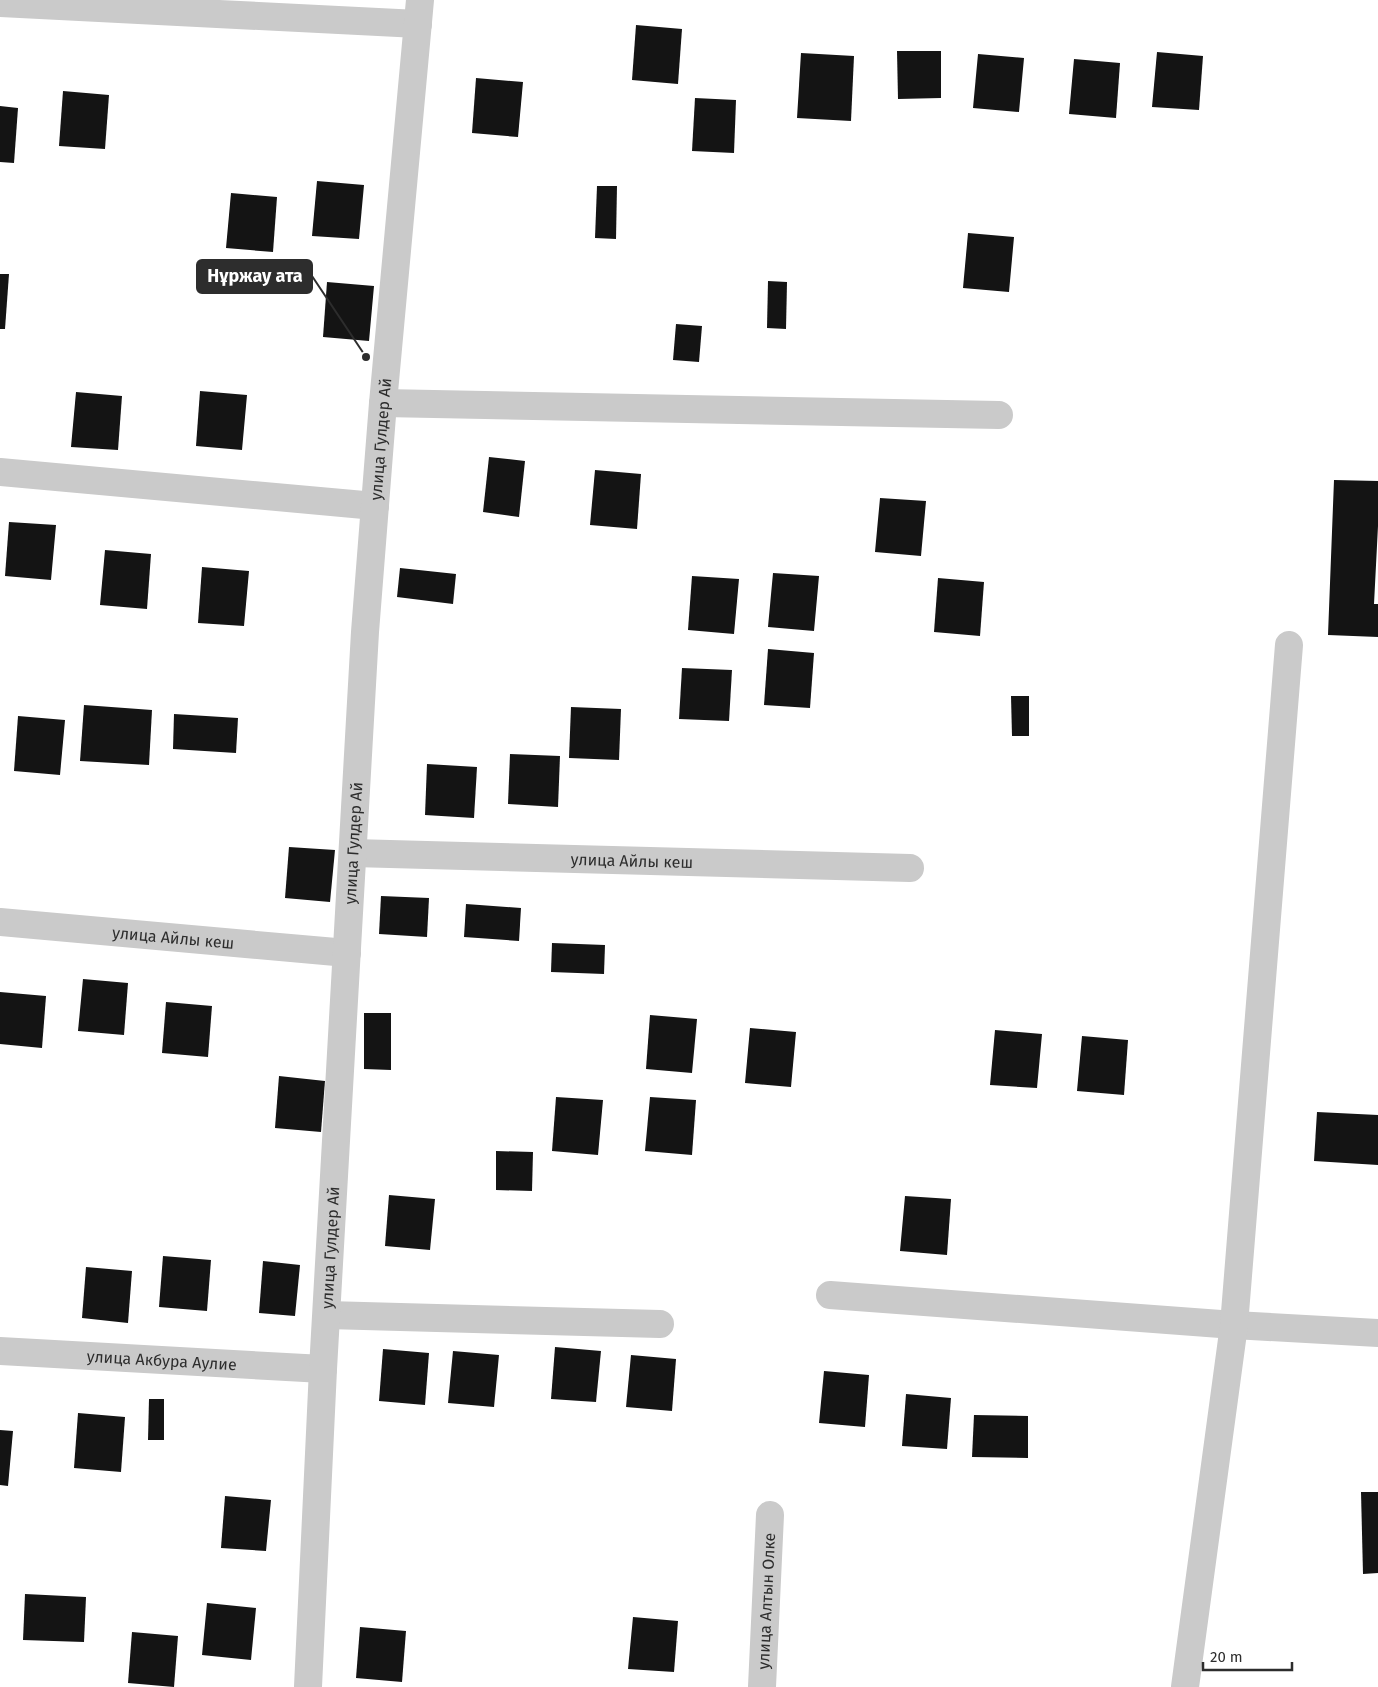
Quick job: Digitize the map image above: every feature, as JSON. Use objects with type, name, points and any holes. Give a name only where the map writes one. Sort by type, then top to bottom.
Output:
[{"type":"street","points":[[0,3],[419,12]]},
{"type":"street","name":"улица Гулдер Ай","points":[[308,1687],[323,1369],[364,632],[419,12]]},
{"type":"street","points":[[383,403],[999,415]]},
{"type":"street","points":[[0,472],[375,506]]},
{"type":"street","points":[[1185,1687],[1234,1325],[1289,645]]},
{"type":"street","name":"улица Айлы кеш","points":[[352,852],[910,868]]},
{"type":"street","name":"улица Айлы кеш","points":[[0,922],[347,953]]},
{"type":"street","points":[[830,1295],[1378,1334]]},
{"type":"street","points":[[327,1315],[660,1324]]},
{"type":"street","name":"улица Акбура Аулие","points":[[0,1351],[323,1369]]},
{"type":"street","name":"улица Алтын Олке","points":[[762,1687],[770,1515]]},
{"type":"building","points":[[636,25],[682,29],[678,84],[632,80]]},
{"type":"building","points":[[897,51],[941,51],[941,98],[898,99]]},
{"type":"building","points":[[1157,52],[1203,56],[1199,110],[1152,107]]},
{"type":"building","points":[[801,53],[854,56],[851,121],[797,118]]},
{"type":"building","points":[[978,54],[1024,58],[1019,112],[973,108]]},
{"type":"building","points":[[1074,59],[1120,63],[1116,118],[1069,114]]},
{"type":"building","points":[[476,78],[523,82],[518,137],[472,133]]},
{"type":"building","points":[[63,91],[109,95],[105,149],[59,146]]},
{"type":"building","points":[[695,98],[736,100],[734,153],[692,151]]},
{"type":"building","points":[[0,106],[18,108],[14,163],[0,162]]},
{"type":"building","points":[[317,181],[364,185],[359,239],[312,236]]},
{"type":"building","points":[[597,186],[617,186],[616,239],[595,238]]},
{"type":"building","points":[[231,193],[277,197],[273,252],[226,248]]},
{"type":"building","points":[[968,233],[1014,237],[1009,292],[963,288]]},
{"type":"building","points":[[0,274],[9,274],[5,329],[0,329]]},
{"type":"building","points":[[768,281],[787,282],[786,329],[767,328]]},
{"type":"building","points":[[327,282],[374,286],[369,341],[323,337]]},
{"type":"building","points":[[676,324],[702,326],[699,362],[673,360]]},
{"type":"building","points":[[200,391],[247,395],[242,450],[196,446]]},
{"type":"building","points":[[76,392],[122,396],[118,450],[71,447]]},
{"type":"building","points":[[489,457],[525,461],[519,517],[483,512]]},
{"type":"building","points":[[595,470],[641,474],[637,529],[590,525]]},
{"type":"building","points":[[1334,480],[1378,481],[1374,604],[1378,604],[1378,637],[1328,635]]},
{"type":"building","points":[[880,498],[926,501],[921,556],[875,552]]},
{"type":"building","points":[[9,522],[56,525],[51,580],[5,576]]},
{"type":"building","points":[[105,550],[151,554],[147,609],[100,605]]},
{"type":"building","points":[[202,567],[249,571],[244,626],[198,623]]},
{"type":"building","points":[[400,568],[456,574],[453,604],[397,597]]},
{"type":"building","points":[[773,573],[819,576],[814,631],[768,627]]},
{"type":"building","points":[[692,576],[739,579],[734,634],[688,630]]},
{"type":"building","points":[[938,578],[984,582],[980,636],[934,632]]},
{"type":"building","points":[[768,649],[814,653],[810,708],[764,705]]},
{"type":"building","points":[[682,668],[732,670],[729,721],[679,719]]},
{"type":"building","points":[[1011,696],[1029,696],[1029,736],[1012,736]]},
{"type":"building","points":[[84,705],[152,710],[149,765],[80,761]]},
{"type":"building","points":[[571,707],[621,709],[619,760],[569,758]]},
{"type":"building","points":[[174,714],[238,718],[236,753],[173,749]]},
{"type":"building","points":[[18,716],[65,720],[60,775],[14,771]]},
{"type":"building","points":[[510,754],[560,756],[558,807],[508,804]]},
{"type":"building","points":[[427,764],[477,767],[474,818],[425,815]]},
{"type":"building","points":[[289,847],[335,850],[330,902],[285,898]]},
{"type":"building","points":[[381,896],[429,898],[427,937],[379,934]]},
{"type":"building","points":[[466,904],[521,908],[519,941],[464,937]]},
{"type":"building","points":[[552,943],[605,945],[604,974],[551,972]]},
{"type":"building","points":[[83,979],[128,983],[124,1035],[78,1031]]},
{"type":"building","points":[[0,992],[46,996],[42,1048],[0,1044]]},
{"type":"building","points":[[166,1002],[212,1006],[208,1057],[162,1053]]},
{"type":"building","points":[[364,1013],[391,1013],[391,1070],[364,1069]]},
{"type":"building","points":[[650,1015],[697,1019],[692,1073],[646,1069]]},
{"type":"building","points":[[750,1028],[796,1032],[791,1087],[745,1083]]},
{"type":"building","points":[[995,1030],[1042,1034],[1037,1088],[990,1085]]},
{"type":"building","points":[[1082,1036],[1128,1040],[1124,1095],[1077,1091]]},
{"type":"building","points":[[279,1076],[325,1081],[321,1132],[275,1128]]},
{"type":"building","points":[[556,1097],[603,1100],[598,1155],[552,1151]]},
{"type":"building","points":[[650,1097],[696,1100],[692,1155],[645,1151]]},
{"type":"building","points":[[1317,1112],[1378,1115],[1378,1165],[1314,1161]]},
{"type":"building","points":[[496,1151],[533,1152],[532,1191],[496,1190]]},
{"type":"building","points":[[389,1195],[435,1199],[430,1250],[385,1246]]},
{"type":"building","points":[[905,1196],[951,1199],[947,1255],[900,1251]]},
{"type":"building","points":[[163,1256],[211,1260],[207,1311],[159,1307]]},
{"type":"building","points":[[263,1261],[300,1265],[295,1316],[259,1313]]},
{"type":"building","points":[[86,1267],[132,1271],[128,1323],[82,1318]]},
{"type":"building","points":[[555,1347],[601,1351],[596,1402],[551,1399]]},
{"type":"building","points":[[383,1349],[429,1353],[425,1405],[379,1401]]},
{"type":"building","points":[[453,1351],[499,1355],[494,1407],[448,1403]]},
{"type":"building","points":[[631,1355],[676,1359],[672,1411],[626,1407]]},
{"type":"building","points":[[824,1371],[869,1375],[865,1427],[819,1423]]},
{"type":"building","points":[[906,1394],[951,1398],[947,1449],[902,1446]]},
{"type":"building","points":[[149,1399],[164,1399],[164,1440],[148,1440]]},
{"type":"building","points":[[78,1413],[125,1417],[121,1472],[74,1468]]},
{"type":"building","points":[[974,1415],[1028,1416],[1028,1458],[972,1457]]},
{"type":"building","points":[[0,1430],[13,1431],[8,1486],[0,1485]]},
{"type":"building","points":[[1361,1492],[1378,1492],[1378,1573],[1363,1574]]},
{"type":"building","points":[[225,1496],[271,1500],[266,1551],[221,1548]]},
{"type":"building","points":[[25,1594],[86,1597],[84,1642],[23,1640]]},
{"type":"building","points":[[207,1603],[256,1608],[251,1660],[202,1655]]},
{"type":"building","points":[[633,1617],[678,1621],[674,1672],[628,1669]]},
{"type":"building","points":[[360,1627],[406,1631],[402,1682],[356,1678]]},
{"type":"building","points":[[132,1632],[178,1636],[174,1687],[128,1683]]},
{"type":"place","name":"Нұржау ата","points":[[366,357]]}]
